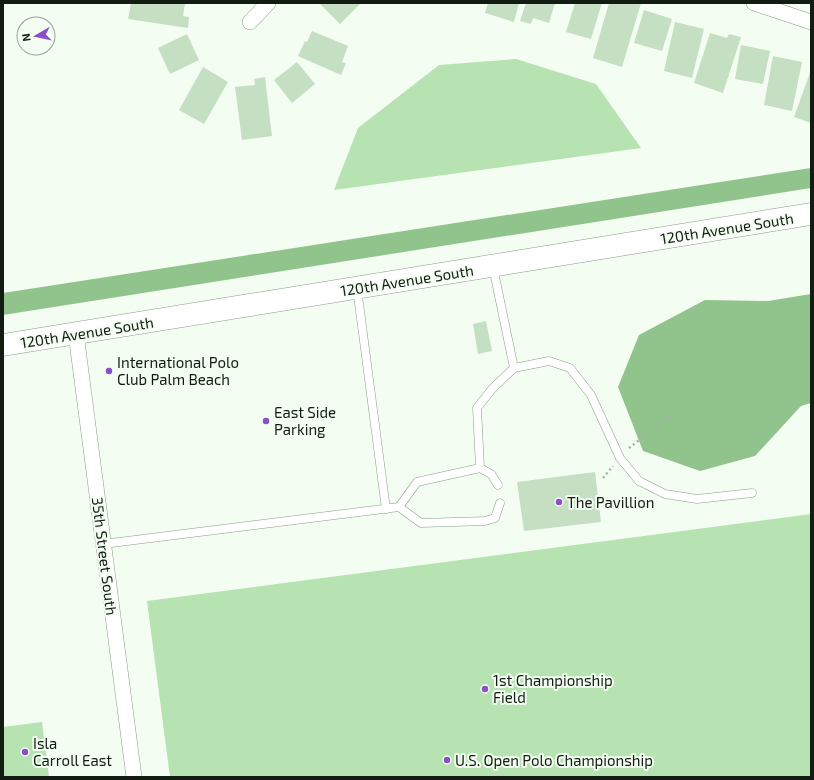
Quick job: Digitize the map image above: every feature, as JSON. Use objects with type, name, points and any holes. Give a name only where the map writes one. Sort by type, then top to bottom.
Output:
[{"type":"street","points":[[250,22],[268,3]]},
{"type":"street","points":[[754,3],[811,22]]},
{"type":"street","name":"120th Avenue South","points":[[3,345],[811,214]]},
{"type":"street","name":"35th Street South","points":[[76,334],[134,777]]},
{"type":"lane","points":[[493,266],[514,368]]},
{"type":"lane","points":[[357,288],[386,509]]},
{"type":"lane","points":[[480,468],[477,408],[492,389],[514,368],[549,360],[570,368],[591,395],[620,458],[639,481],[665,494],[697,499],[752,493]]},
{"type":"lane","points":[[103,544],[398,507],[417,482],[480,468],[491,474],[498,485]]},
{"type":"lane","points":[[398,507],[421,523],[485,521],[495,518],[500,503]]},
{"type":"path","points":[[630,448],[676,411]]},
{"type":"shaded area","points":[[516,59],[596,84],[641,148],[334,190],[358,128],[439,65]]},
{"type":"shaded area","points":[[811,168],[811,188],[3,315],[3,293]]},
{"type":"shaded area","points":[[811,294],[811,403],[801,406],[755,456],[700,471],[643,451],[618,387],[639,335],[705,300],[768,301]]},
{"type":"shaded area","name":"1st Championship Field","points":[[811,514],[811,777],[170,777],[147,601]]},
{"type":"shaded area","name":"Isla Carroll East","points":[[42,722],[49,777],[3,777],[3,727]]},
{"type":"building","points":[[131,3],[185,3],[183,16],[189,17],[188,28],[128,19]]},
{"type":"building","points":[[319,3],[359,3],[360,4],[340,24]]},
{"type":"building","points":[[488,3],[519,3],[514,22],[485,13]]},
{"type":"building","points":[[526,3],[555,3],[549,23],[533,18],[531,24],[520,21]]},
{"type":"building","points":[[575,3],[602,3],[591,39],[566,32]]},
{"type":"building","points":[[609,3],[641,3],[622,67],[593,58]]},
{"type":"building","points":[[644,10],[672,19],[662,51],[634,43]]},
{"type":"building","points":[[675,22],[704,29],[692,78],[664,71]]},
{"type":"building","points":[[312,31],[348,46],[342,62],[346,63],[341,75],[298,56],[305,41],[307,42]]},
{"type":"building","points":[[710,33],[727,38],[729,34],[741,37],[723,93],[694,83]]},
{"type":"building","points":[[187,34],[199,60],[170,74],[158,48]]},
{"type":"building","points":[[741,45],[770,51],[763,84],[735,79]]},
{"type":"building","points":[[773,56],[802,62],[792,111],[764,105]]},
{"type":"building","points":[[297,62],[315,84],[292,103],[274,80]]},
{"type":"building","points":[[203,67],[228,82],[204,124],[179,110]]},
{"type":"building","points":[[811,70],[811,123],[794,117]]},
{"type":"building","points":[[265,77],[272,136],[242,140],[235,87],[255,85],[254,79]]},
{"type":"building","points":[[486,321],[492,351],[478,354],[473,324]]},
{"type":"building","name":"The Pavillion","points":[[595,472],[601,522],[524,531],[517,482]]},
{"type":"place","name":"International Polo Club Palm Beach","points":[[109,371]]},
{"type":"place","name":"East Side Parking","points":[[266,421]]},
{"type":"place","name":"The Pavillion","points":[[559,502]]},
{"type":"place","name":"1st Championship Field","points":[[485,689]]},
{"type":"place","name":"Isla Carroll East","points":[[25,752]]},
{"type":"place","name":"U.S. Open Polo Championship","points":[[447,760]]}]
